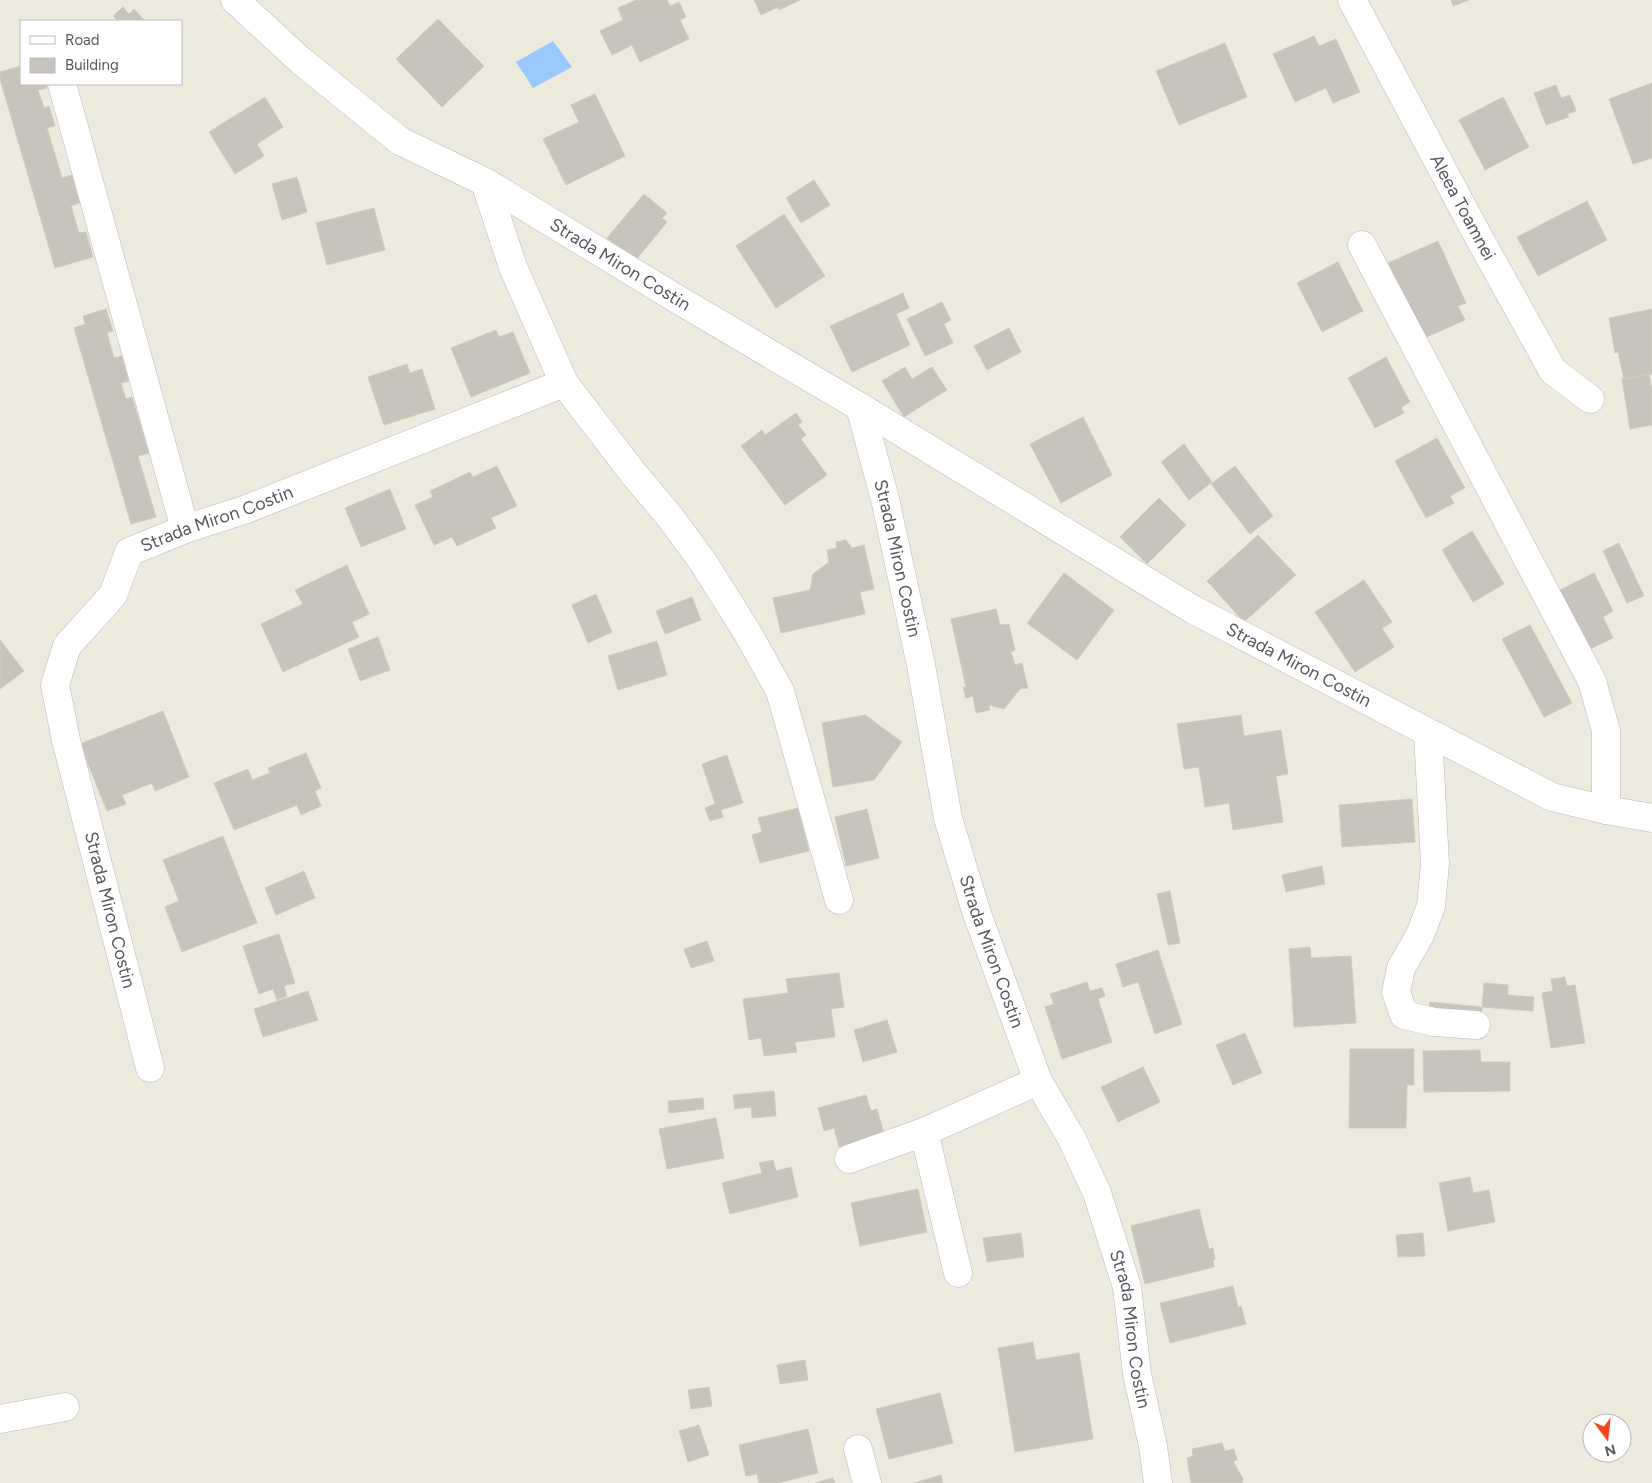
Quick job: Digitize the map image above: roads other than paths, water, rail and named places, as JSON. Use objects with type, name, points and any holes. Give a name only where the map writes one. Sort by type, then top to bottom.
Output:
[{"type":"street","name":"Strada Miron Costin","points":[[235,0],[300,60],[400,141],[485,182],[1192,609],[1552,797],[1606,810],[1652,818]]},
{"type":"street","name":"Aleea Toamnei","points":[[1352,0],[1478,236],[1553,371],[1590,399]]},
{"type":"street","points":[[62,85],[185,529]]},
{"type":"street","points":[[485,182],[513,267],[564,384],[633,473],[670,516],[703,562],[747,632],[780,691],[839,900]]},
{"type":"street","points":[[1362,246],[1592,681],[1606,731],[1606,810]]},
{"type":"street","name":"Strada Miron Costin","points":[[150,1068],[66,740],[55,685],[67,646],[113,595],[129,552],[185,529],[244,510],[564,384]]},
{"type":"street","name":"Strada Miron Costin","points":[[860,407],[885,499],[919,655],[948,818],[976,911],[1038,1081],[1072,1139],[1097,1193],[1126,1287],[1137,1374],[1153,1446],[1158,1483]]},
{"type":"street","points":[[1428,733],[1435,864],[1431,906],[1420,935],[1402,968],[1396,992],[1404,1015],[1434,1022],[1476,1025]]},
{"type":"street","points":[[849,1159],[924,1132],[1038,1081]]},
{"type":"street","points":[[924,1132],[958,1273]]},
{"type":"street","points":[[0,1419],[65,1407]]},
{"type":"street","points":[[858,1449],[867,1483]]},
{"type":"water","points":[[553,41],[572,67],[533,88],[516,62]]}]
